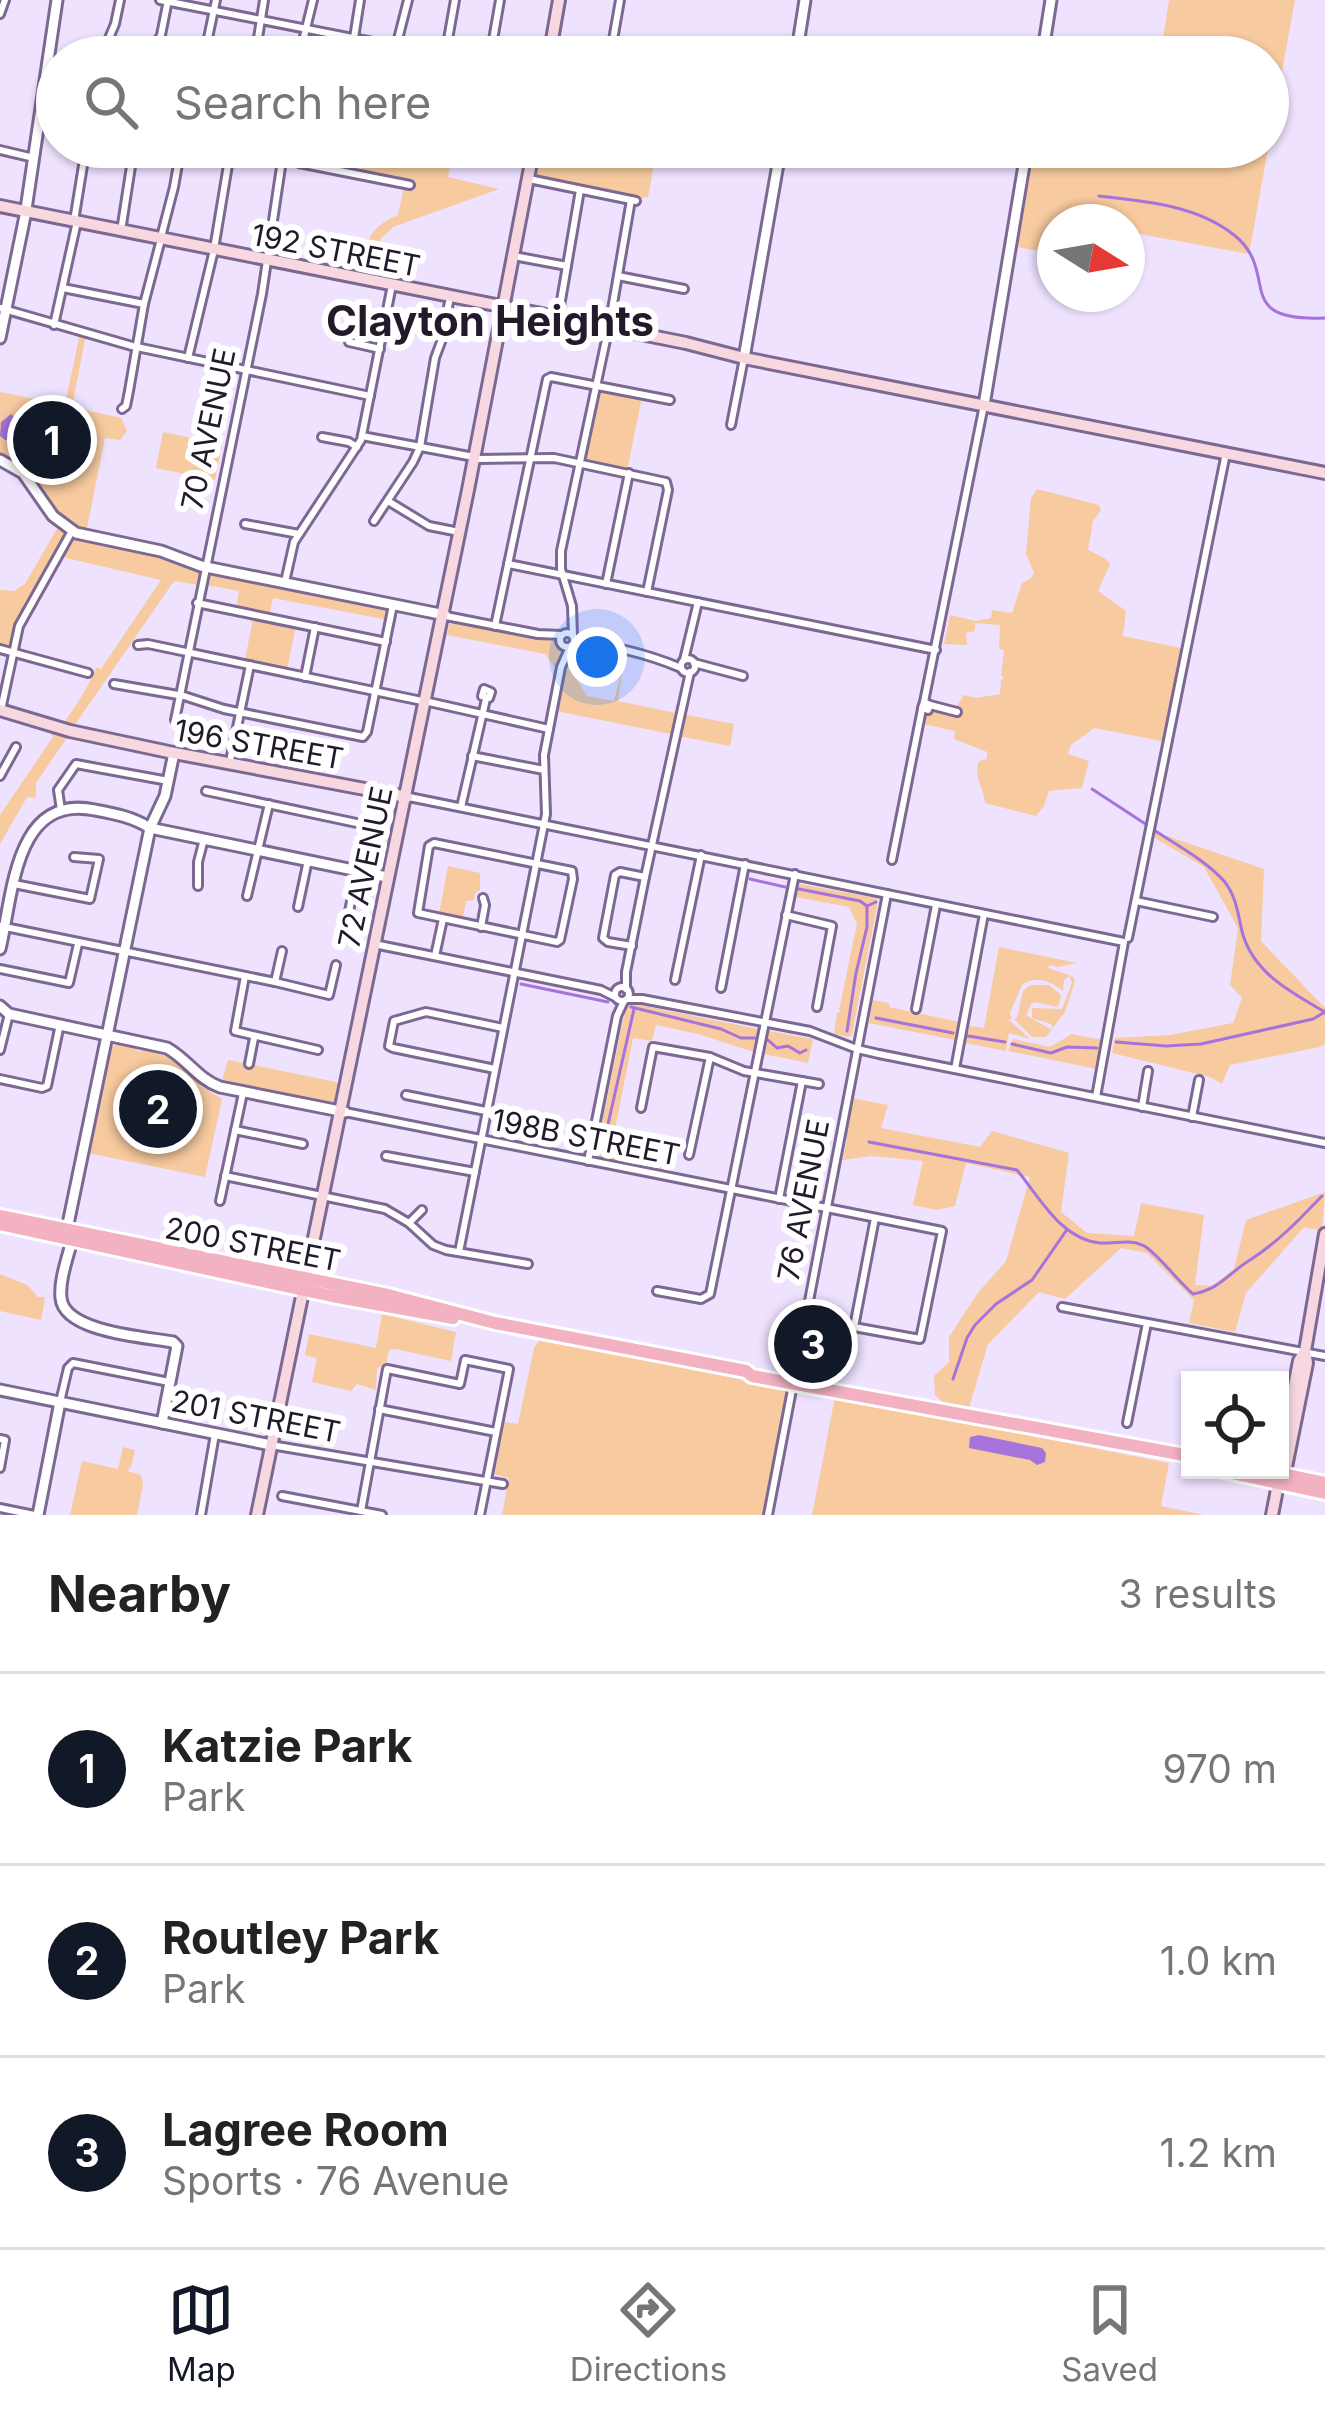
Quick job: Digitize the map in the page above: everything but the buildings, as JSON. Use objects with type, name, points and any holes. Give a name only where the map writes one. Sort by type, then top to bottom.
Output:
[{"type":"main road","points":[[553,36],[559,0]]},
{"type":"main road","name":"72 AVENUE","points":[[444,615],[470,505],[484,406],[507,311],[531,168]]},
{"type":"main road","name":"192 STREET","points":[[0,209],[608,331]]},
{"type":"main road","name":"72 AVENUE","points":[[342,1112],[519,256],[520,229]]},
{"type":"main road","name":"192 STREET","points":[[266,262],[1325,473]]},
{"type":"main road","name":"72 AVENUE","points":[[260,1515],[426,702]]},
{"type":"main road","name":"196 STREET","points":[[0,710],[171,753],[407,797]]},
{"type":"main road","name":"200 STREET","points":[[0,1220],[50,1235],[70,1235]]},
{"type":"main road","name":"200 STREET","points":[[0,1220],[452,1318],[746,1372],[753,1369],[1030,1432],[1181,1458]]},
{"type":"main road","points":[[1289,1452],[1320,1291],[1325,1234]]},
{"type":"main road","points":[[1289,1412],[1305,1352]]},
{"type":"main road","points":[[1289,1477],[1325,1483]]},
{"type":"main road","points":[[1272,1515],[1279,1479]]},
{"type":"main road","points":[[1288,1479],[1325,1493]]},
{"type":"street","points":[[0,14],[5,0]]},
{"type":"street","points":[[110,36],[120,0]]},
{"type":"street","points":[[160,36],[166,0],[343,36]]},
{"type":"street","points":[[209,36],[216,0]]},
{"type":"street","points":[[258,36],[264,0]]},
{"type":"street","points":[[304,36],[313,0]]},
{"type":"street","points":[[354,36],[360,0]]},
{"type":"street","points":[[399,36],[408,0]]},
{"type":"street","points":[[450,36],[455,0]]},
{"type":"street","points":[[494,36],[500,0]]},
{"type":"street","points":[[614,36],[620,0]]},
{"type":"street","points":[[799,36],[805,0]]},
{"type":"street","points":[[1045,36],[1051,0]]},
{"type":"street","points":[[53,36],[59,2]]},
{"type":"street","points":[[0,338],[36,145]]},
{"type":"street","points":[[0,150],[34,158]]},
{"type":"street","points":[[54,325],[83,168]]},
{"type":"street","points":[[118,232],[130,168]]},
{"type":"street","points":[[122,409],[177,168]]},
{"type":"street","points":[[188,358],[228,168]]},
{"type":"street","name":"70 AVENUE","points":[[175,720],[281,168]]},
{"type":"street","points":[[323,168],[410,185]]},
{"type":"street","points":[[731,424],[777,168]]},
{"type":"street","points":[[892,860],[984,406],[1024,168]]},
{"type":"street","points":[[460,1252],[544,824],[544,770],[572,622],[561,551],[633,201],[529,179]]},
{"type":"street","points":[[558,318],[580,190]]},
{"type":"street","points":[[519,256],[567,266]]},
{"type":"street","points":[[618,275],[684,289]]},
{"type":"street","points":[[63,288],[144,304]]},
{"type":"street","points":[[286,582],[293,545],[362,436],[391,290]]},
{"type":"street","points":[[374,521],[420,446],[448,302]]},
{"type":"street","points":[[3,309],[136,347],[370,396]]},
{"type":"street","points":[[349,342],[380,349]]},
{"type":"street","points":[[495,626],[547,379],[670,400]]},
{"type":"street","points":[[322,436],[357,447]]},
{"type":"street","points":[[362,436],[476,458],[554,458],[668,484],[647,592]]},
{"type":"street","points":[[1096,1097],[1226,453]]},
{"type":"street","points":[[2,461],[23,473],[53,516],[72,531],[161,551],[204,567],[743,676]]},
{"type":"street","points":[[606,584],[628,473]]},
{"type":"street","points":[[388,501],[429,526],[459,532]]},
{"type":"street","points":[[245,524],[299,534]]},
{"type":"street","points":[[0,710],[22,620],[72,531]]},
{"type":"street","points":[[508,564],[936,650]]},
{"type":"street","points":[[588,1161],[698,602]]},
{"type":"street","points":[[197,603],[386,642]]},
{"type":"street","points":[[114,684],[364,736],[394,605]]},
{"type":"street","points":[[305,676],[315,627]]},
{"type":"street","points":[[138,645],[550,729]]},
{"type":"street","points":[[0,649],[88,674]]},
{"type":"street","points":[[230,764],[250,665]]},
{"type":"street","points":[[461,807],[486,699]]},
{"type":"street","points":[[926,706],[957,712]]},
{"type":"street","points":[[0,776],[12,749]]},
{"type":"street","points":[[161,802],[171,753]]},
{"type":"street","points":[[162,1423],[177,1346],[84,1325],[68,1314],[61,1292],[150,828],[165,796],[171,753]]},
{"type":"street","points":[[472,756],[544,770]]},
{"type":"street","points":[[61,811],[58,790],[77,764],[163,780]]},
{"type":"street","points":[[206,791],[366,825]]},
{"type":"street","name":"196 STREET","points":[[407,797],[652,846]]},
{"type":"street","points":[[247,896],[269,804]]},
{"type":"street","points":[[0,950],[21,851],[43,821],[61,811],[84,807],[132,817],[150,828],[387,877]]},
{"type":"street","points":[[198,886],[204,839]]},
{"type":"street","points":[[432,844],[536,864],[573,872],[559,941],[418,913],[432,844]]},
{"type":"street","points":[[652,846],[1126,940]]},
{"type":"street","points":[[675,980],[700,855]]},
{"type":"street","points":[[14,884],[90,899],[99,859],[74,857]]},
{"type":"street","points":[[298,907],[308,860]]},
{"type":"street","points":[[721,988],[745,864]]},
{"type":"street","points":[[348,917],[357,870]]},
{"type":"street","points":[[632,946],[604,940],[611,896],[618,873],[645,877]]},
{"type":"street","points":[[657,1291],[708,1297],[795,874]]},
{"type":"street","name":"76 AVENUE","points":[[768,1515],[887,894]]},
{"type":"street","points":[[481,927],[483,898]]},
{"type":"street","points":[[1136,901],[1213,916]]},
{"type":"street","points":[[916,1010],[936,904]]},
{"type":"street","points":[[955,1070],[984,914]]},
{"type":"street","points":[[786,915],[832,925],[817,1007]]},
{"type":"street","points":[[435,956],[442,919]]},
{"type":"street","points":[[2,927],[328,995],[336,965]]},
{"type":"street","points":[[0,969],[69,983],[78,944]]},
{"type":"street","points":[[379,944],[816,1033],[857,1049],[955,1070],[1325,1143]]},
{"type":"street","points":[[275,982],[282,951]]},
{"type":"street","points":[[245,976],[235,1031],[318,1049]]},
{"type":"street","points":[[0,1050],[5,1010],[108,1035]]},
{"type":"street","points":[[495,1069],[390,1047],[388,1041],[394,1021],[428,1012],[503,1028]]},
{"type":"street","points":[[0,1078],[44,1088],[60,1024]]},
{"type":"street","name":"198B STREET","points":[[108,1035],[167,1048],[204,1080],[220,1087],[480,1140],[875,1218],[942,1232],[920,1340],[854,1327],[875,1218]]},
{"type":"street","points":[[249,1064],[254,1037]]},
{"type":"street","points":[[641,1108],[653,1047],[818,1084]]},
{"type":"street","points":[[689,1155],[710,1057]]},
{"type":"street","points":[[1142,1107],[1148,1071]]},
{"type":"street","points":[[1192,1117],[1199,1080]]},
{"type":"street","points":[[778,1199],[802,1081]]},
{"type":"street","points":[[220,1201],[243,1092]]},
{"type":"street","points":[[406,1095],[486,1111]]},
{"type":"street","points":[[235,1130],[303,1144]]},
{"type":"street","points":[[386,1156],[475,1172]]},
{"type":"street","points":[[225,1176],[385,1209],[433,1245],[528,1264]]},
{"type":"street","points":[[409,1223],[422,1210]]},
{"type":"street","points":[[1062,1306],[1325,1356]]},
{"type":"street","points":[[1127,1423],[1147,1323]]},
{"type":"street","points":[[361,1511],[387,1369],[460,1384],[465,1360],[509,1369],[480,1515]]},
{"type":"street","points":[[0,1508],[36,1515],[71,1364],[171,1383]]},
{"type":"street","name":"201 STREET","points":[[0,1390],[274,1446],[503,1484]]},
{"type":"street","points":[[379,1409],[496,1432]]},
{"type":"street","points":[[201,1515],[215,1433]]},
{"type":"street","points":[[0,1468],[3,1440]]},
{"type":"street","points":[[283,1496],[382,1515]]},
{"type":"shaded area","points":[[1169,0],[1295,0],[1288,36],[1163,36]]},
{"type":"shaded area","points":[[361,168],[450,168],[448,177],[499,189],[393,227],[381,238],[370,277],[359,275],[374,232],[398,215],[404,187],[412,191],[416,185],[411,178],[402,181],[360,174]]},
{"type":"shaded area","points":[[534,168],[653,168],[648,197],[635,199],[533,175]]},
{"type":"shaded area","points":[[1029,168],[1265,168],[1249,254],[1145,235],[1145,204],[1037,204],[1037,251],[1017,247]]},
{"type":"shaded area","points":[[80,333],[86,334],[72,407],[121,418],[127,431],[120,440],[105,438],[86,533],[57,516],[35,482],[0,458],[0,392],[65,405]]},
{"type":"shaded area","points":[[598,390],[642,397],[627,471],[583,461]]},
{"type":"shaded area","points":[[11,414],[22,423],[47,423],[58,441],[57,452],[45,459],[28,444],[0,436],[1,422]]},
{"type":"shaded area","points":[[163,432],[222,444],[215,480],[156,468]]},
{"type":"shaded area","points":[[1037,489],[1099,505],[1088,550],[1110,564],[1098,591],[1126,611],[1123,636],[1181,648],[1162,741],[1094,728],[1071,745],[1068,754],[1089,761],[1082,788],[1049,791],[1036,816],[985,803],[977,773],[987,752],[954,739],[955,731],[923,724],[928,711],[956,715],[964,695],[1000,694],[1004,650],[999,649],[1000,625],[975,623],[975,631],[966,633],[967,645],[944,644],[950,615],[975,621],[991,618],[992,610],[1012,613],[1022,583],[1034,573],[1026,553],[1031,498]]},
{"type":"shaded area","points":[[58,527],[68,535],[19,617],[12,646],[0,647],[0,590],[14,591],[25,584]]},
{"type":"shaded area","points":[[75,536],[160,554],[200,570],[198,585],[174,581],[72,729],[62,726],[97,667],[101,669],[161,580],[62,557]]},
{"type":"shaded area","points":[[207,571],[386,607],[390,609],[388,620],[273,598],[269,616],[236,609],[239,591],[202,584]]},
{"type":"shaded area","points":[[253,618],[296,627],[287,669],[245,660]]},
{"type":"shaded area","points":[[454,622],[553,641],[561,651],[559,667],[545,654],[447,635]]},
{"type":"shaded area","points":[[625,655],[618,701],[676,713],[671,734],[556,711],[564,667],[570,668],[587,696],[614,701]]},
{"type":"shaded area","points":[[682,714],[734,724],[730,746],[678,736]]},
{"type":"shaded area","points":[[49,730],[68,736],[36,783],[36,798],[27,797],[0,844],[0,815],[53,737]]},
{"type":"shaded area","points":[[1155,832],[1264,869],[1261,941],[1325,1008],[1325,1044],[1230,1065],[1222,1084],[1112,1053],[1115,1038],[1170,1035],[1233,1023],[1242,998],[1230,985],[1238,928],[1204,867],[1155,838]]},
{"type":"shaded area","points":[[448,866],[480,873],[480,890],[474,900],[466,901],[463,917],[478,921],[439,914]]},
{"type":"shaded area","points":[[799,884],[878,902],[849,1037],[834,1034],[857,924],[849,907],[796,897]]},
{"type":"shaded area","points":[[999,947],[1077,963],[1048,968],[1072,976],[1075,981],[1065,1012],[1046,1037],[1032,1037],[1014,1019],[1023,991],[1030,985],[1049,985],[1061,995],[1058,1007],[1036,1002],[1026,1015],[1050,1029],[1051,1024],[1032,1018],[1032,1008],[1062,1009],[1070,976],[1064,980],[1063,991],[1043,980],[1022,985],[1010,1013],[1012,1019],[1008,1019],[1030,1039],[1009,1033],[1006,1051],[965,1043],[970,1026],[984,1028]]},
{"type":"shaded area","points":[[873,1000],[959,1022],[955,1040],[869,1023]]},
{"type":"shaded area","points":[[630,1003],[761,1027],[754,1068],[754,1052],[698,1034],[656,1025],[652,1041],[633,1038],[612,1144],[622,1146],[619,1161],[596,1153]]},
{"type":"shaded area","points":[[766,1028],[813,1039],[808,1063],[764,1054],[759,1069]]},
{"type":"shaded area","points":[[1072,1034],[1102,1040],[1097,1069],[1008,1051],[1013,1039],[1050,1047]]},
{"type":"shaded area","points":[[118,1044],[174,1059],[222,1099],[205,1177],[88,1153],[111,1047]]},
{"type":"shaded area","points":[[228,1060],[336,1082],[340,1086],[336,1102],[222,1081]]},
{"type":"shaded area","points":[[852,1098],[888,1105],[881,1128],[980,1147],[992,1131],[1069,1153],[1061,1212],[1087,1233],[1134,1236],[1141,1203],[1204,1215],[1195,1285],[1212,1286],[1234,1269],[1246,1220],[1325,1192],[1322,1231],[1304,1227],[1246,1293],[1235,1332],[1189,1323],[1194,1300],[1147,1253],[1121,1248],[1065,1299],[1039,1292],[988,1344],[969,1408],[943,1402],[935,1395],[934,1376],[949,1362],[949,1337],[1006,1261],[1030,1177],[966,1163],[955,1206],[937,1210],[913,1205],[923,1161],[871,1156],[843,1160]]},
{"type":"shaded area","points":[[0,1274],[45,1297],[41,1320],[0,1311]]},
{"type":"shaded area","points":[[382,1314],[456,1332],[451,1361],[395,1349],[389,1350],[386,1364],[377,1368],[376,1390],[357,1384],[351,1391],[312,1382],[317,1358],[305,1355],[309,1334],[376,1348]]},
{"type":"shaded area","points":[[540,1339],[788,1389],[765,1515],[502,1515],[509,1478],[493,1474],[504,1422],[518,1424]]},
{"type":"shaded area","points":[[835,1397],[1169,1463],[1161,1506],[1204,1515],[812,1515]]},
{"type":"shaded area","points":[[970,1437],[1042,1448],[1045,1462],[1037,1465],[969,1448]]},
{"type":"shaded area","points":[[123,1447],[135,1450],[127,1471],[141,1475],[143,1484],[137,1515],[70,1515],[82,1461],[118,1469]]},
{"type":"waterway","points":[[1099,196],[1170,206],[1219,225],[1248,250],[1267,304],[1295,317],[1325,318]]},
{"type":"waterway","points":[[1092,789],[1147,825]]},
{"type":"waterway","points":[[1154,830],[1224,881],[1256,961],[1276,981],[1325,1012]]},
{"type":"waterway","points":[[750,879],[785,887]]},
{"type":"waterway","points":[[799,889],[867,906],[876,902]]},
{"type":"waterway","points":[[847,1031],[867,906]]},
{"type":"waterway","points":[[521,984],[608,1002]]},
{"type":"waterway","points":[[631,1007],[755,1038]]},
{"type":"waterway","points":[[602,1151],[634,1009]]},
{"type":"waterway","points":[[1116,1042],[1201,1044],[1313,1019],[1325,1012]]},
{"type":"waterway","points":[[876,1018],[953,1033]]},
{"type":"waterway","points":[[968,1036],[1005,1042]]},
{"type":"waterway","points":[[768,1040],[777,1048],[806,1050]]},
{"type":"waterway","points":[[1012,1044],[1051,1053],[1067,1047],[1097,1048]]},
{"type":"waterway","points":[[869,1142],[1017,1170],[1052,1216],[1074,1234],[1100,1243],[1141,1244],[1193,1294],[1217,1285],[1270,1246],[1322,1196]]},
{"type":"waterway","points":[[953,1379],[975,1325],[1032,1280],[1066,1231]]},
{"type":"place","name":"Katzie Park","points":[[52,440]]},
{"type":"place","name":"Routley Park","points":[[158,1109]]},
{"type":"place","name":"Lagree Room","points":[[813,1344]]},
{"type":"district","name":"Clayton Heights","points":[[490,320]]}]
